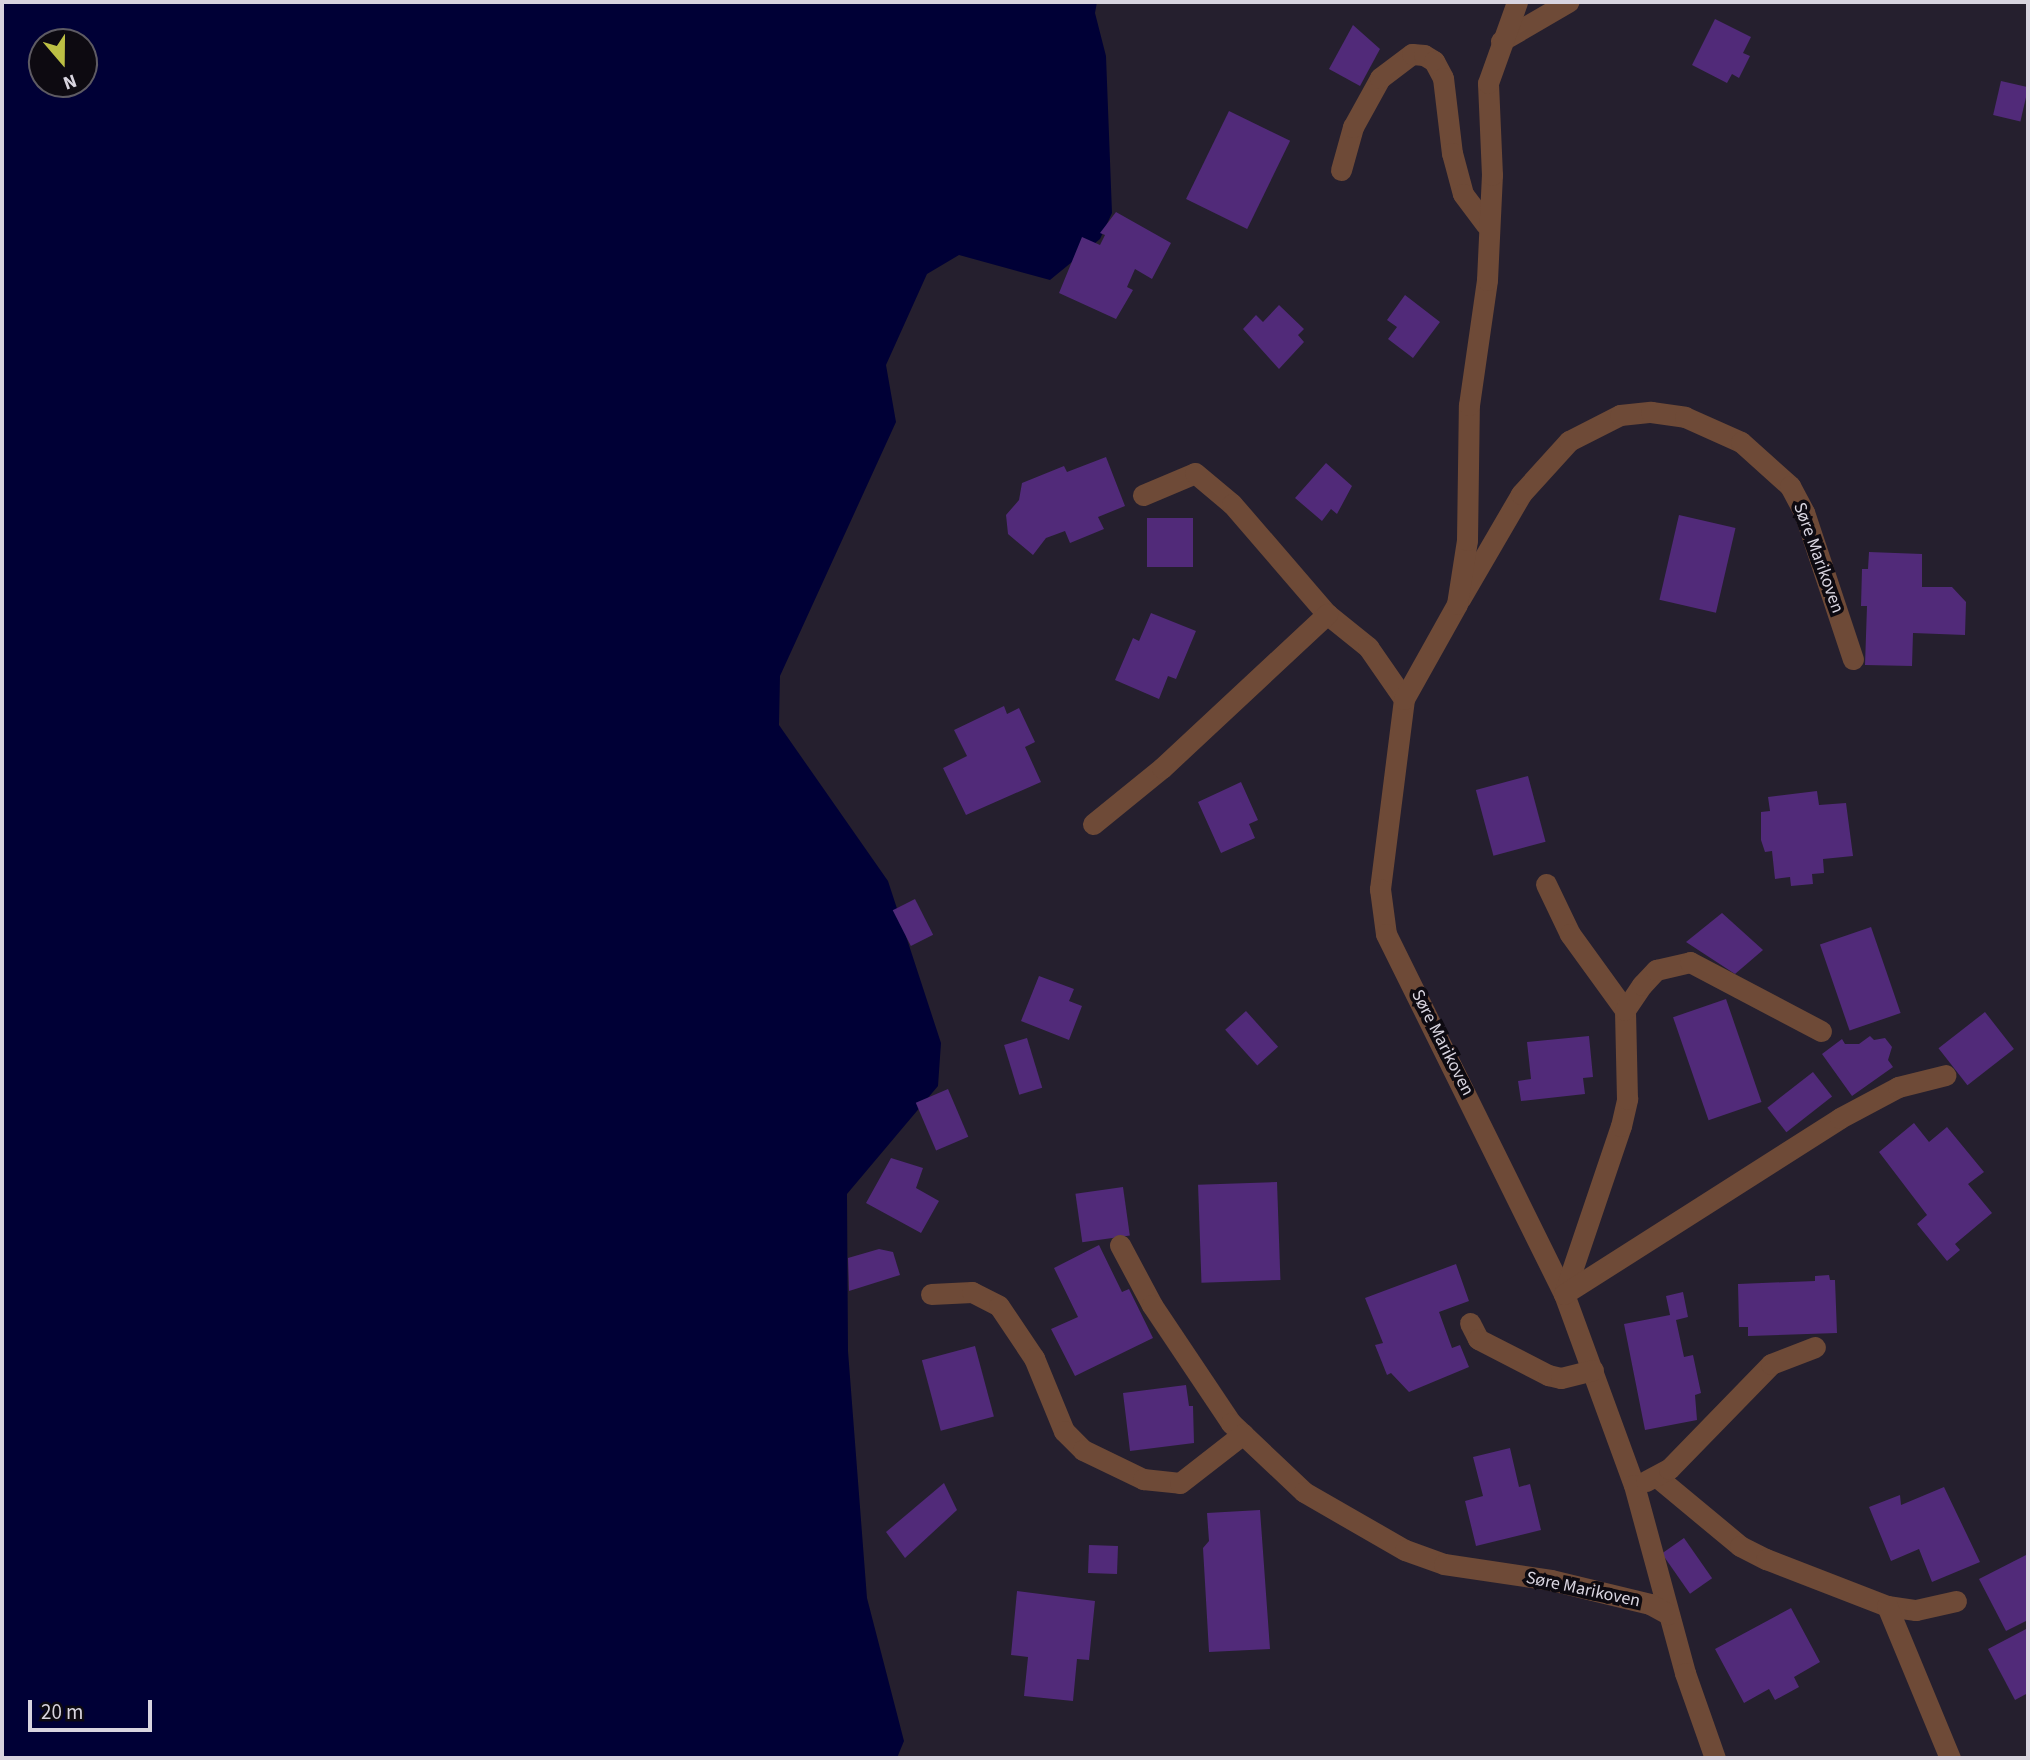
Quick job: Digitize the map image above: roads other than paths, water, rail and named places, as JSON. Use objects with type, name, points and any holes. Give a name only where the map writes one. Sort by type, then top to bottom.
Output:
[{"type":"street","name":"Søre Marikoven","points":[[1457,604],[1467,540],[1469,405],[1487,281],[1486,224],[1492,175],[1488,83],[1517,2]]},
{"type":"street","points":[[1501,41],[1568,2]]},
{"type":"street","points":[[1341,170],[1353,127],[1380,78],[1412,54],[1424,55],[1434,61],[1443,78],[1452,152],[1463,194],[1486,224]]},
{"type":"street","name":"Søre Marikoven","points":[[1715,1758],[1668,1614],[1634,1485],[1564,1294],[1386,934],[1380,889],[1404,699],[1521,494],[1569,441],[1620,415],[1651,412],[1714,426],[1741,442],[1790,486],[1804,512],[1853,659]]},
{"type":"street","points":[[1143,495],[1195,473],[1232,504],[1327,614],[1368,647],[1404,699]]},
{"type":"street","points":[[1093,824],[1162,768],[1327,614]]},
{"type":"street","points":[[1546,884],[1570,934],[1625,1010],[1627,1099],[1621,1126],[1564,1294]]},
{"type":"street","points":[[1625,1010],[1656,970],[1690,962],[1821,1031]]},
{"type":"street","points":[[1564,1294],[1840,1118],[1898,1087],[1947,1075]]},
{"type":"street","name":"Søre Marikoven","points":[[1120,1245],[1152,1305],[1243,1434],[1304,1492],[1405,1550],[1444,1564],[1551,1580],[1637,1601],[1668,1614]]},
{"type":"street","points":[[931,1294],[972,1292],[999,1306],[1034,1358],[1064,1431],[1083,1450],[1143,1479],[1180,1483],[1243,1434]]},
{"type":"street","points":[[1471,1323],[1478,1339],[1548,1376],[1562,1378],[1593,1370]]},
{"type":"street","points":[[1634,1485],[1657,1477],[1772,1364],[1815,1347]]},
{"type":"street","points":[[1657,1477],[1740,1546],[1887,1606],[1916,1610],[1956,1601]]},
{"type":"street","points":[[1887,1606],[1950,1758]]}]
